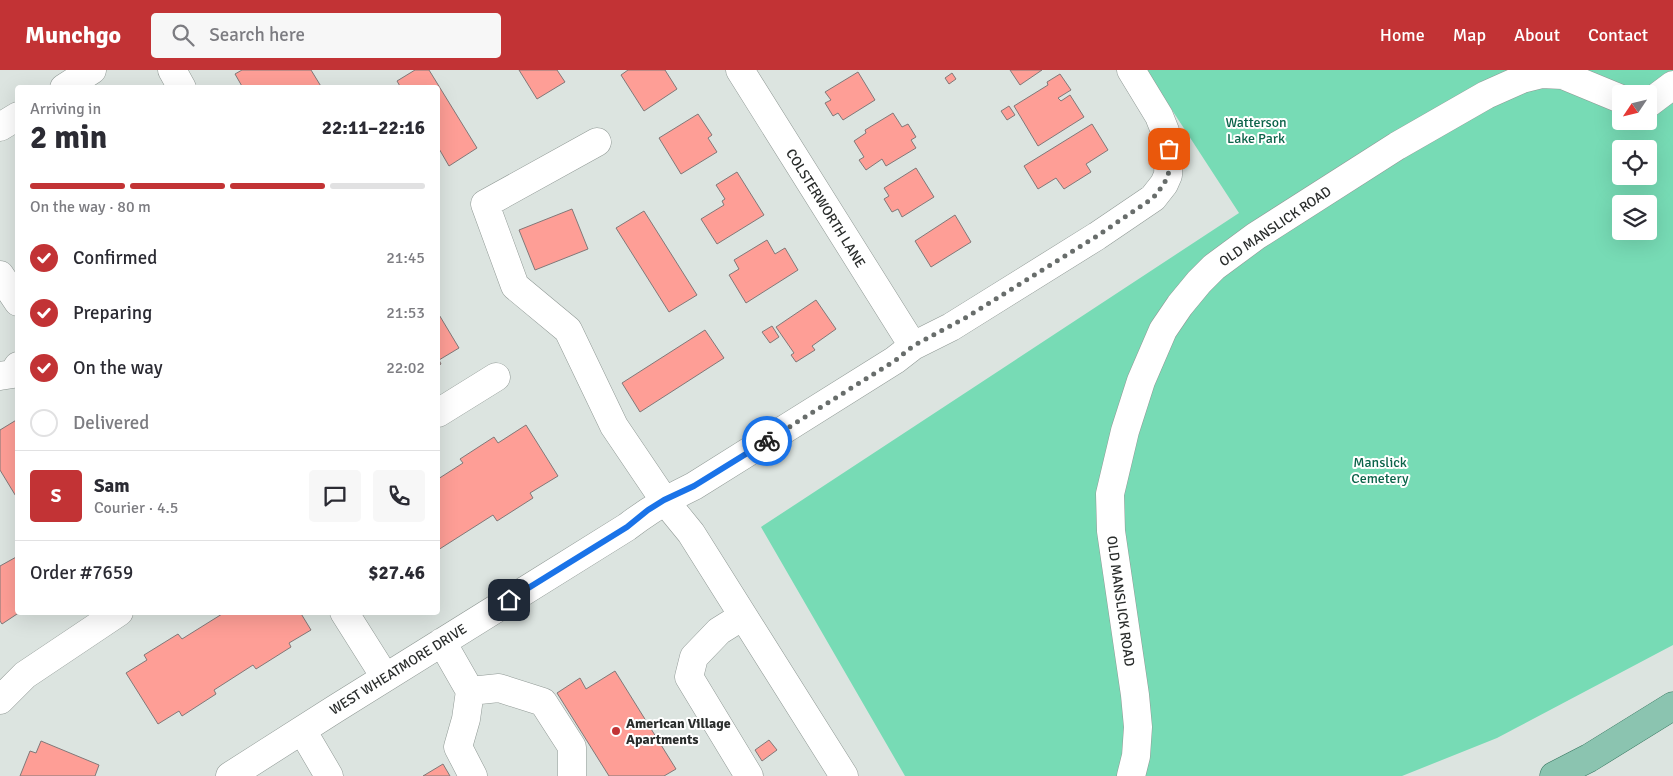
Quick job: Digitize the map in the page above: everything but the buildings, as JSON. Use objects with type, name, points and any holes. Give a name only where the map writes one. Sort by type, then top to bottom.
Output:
[{"type":"main road","points":[[1554,776],[1589,758],[1673,706]]},
{"type":"street","points":[[172,70],[180,85]]},
{"type":"street","name":"COLSTERWORTH LANE","points":[[740,70],[913,346]]},
{"type":"street","name":"WEST WHEATMORE DRIVE","points":[[230,776],[385,677],[627,527],[648,510],[694,486],[896,360],[913,346],[951,327],[1097,236],[1153,198],[1164,184],[1170,166],[1166,131],[1131,70]]},
{"type":"street","name":"OLD MANSLICK ROAD","points":[[1131,776],[1136,756],[1138,727],[1136,695],[1111,532],[1110,494],[1125,431],[1141,381],[1163,330],[1180,305],[1214,267],[1256,236],[1397,146],[1486,95],[1522,79],[1542,74],[1564,73],[1612,95]]},
{"type":"street","points":[[1658,96],[1673,85]]},
{"type":"street","points":[[0,127],[15,118]]},
{"type":"street","points":[[597,142],[484,204],[515,286],[568,330],[614,426],[664,500],[691,533],[844,776]]},
{"type":"street","points":[[0,275],[15,298]]},
{"type":"street","points":[[0,376],[13,374],[15,371]]},
{"type":"street","points":[[440,412],[496,377]]},
{"type":"street","points":[[0,700],[25,675],[115,615]]},
{"type":"street","points":[[346,615],[385,677]]},
{"type":"street","points":[[743,616],[719,631],[694,657],[689,677],[749,776]]},
{"type":"street","points":[[442,642],[470,691],[466,719],[458,747],[473,776]]},
{"type":"street","points":[[470,691],[499,688],[543,702],[572,747],[572,776]]},
{"type":"street","points":[[302,730],[328,776]]},
{"type":"green space","name":"Manslick Cemetery","points":[[1146,70],[1673,70],[1673,645],[1497,738],[1402,776],[905,776],[761,527],[1239,213]]},
{"type":"way so far","points":[[767,441],[896,360],[913,346],[951,327],[1097,236],[1153,198],[1164,184],[1168,175],[1170,166],[1169,149]]},
{"type":"place","name":"American Village Apartments","points":[[616,731]]},
{"type":"route","points":[[509,600],[627,527],[664,500],[694,486],[767,441]]},
{"type":"park label","name":"Watterson Lake Park","points":[[1256,130]]}]
